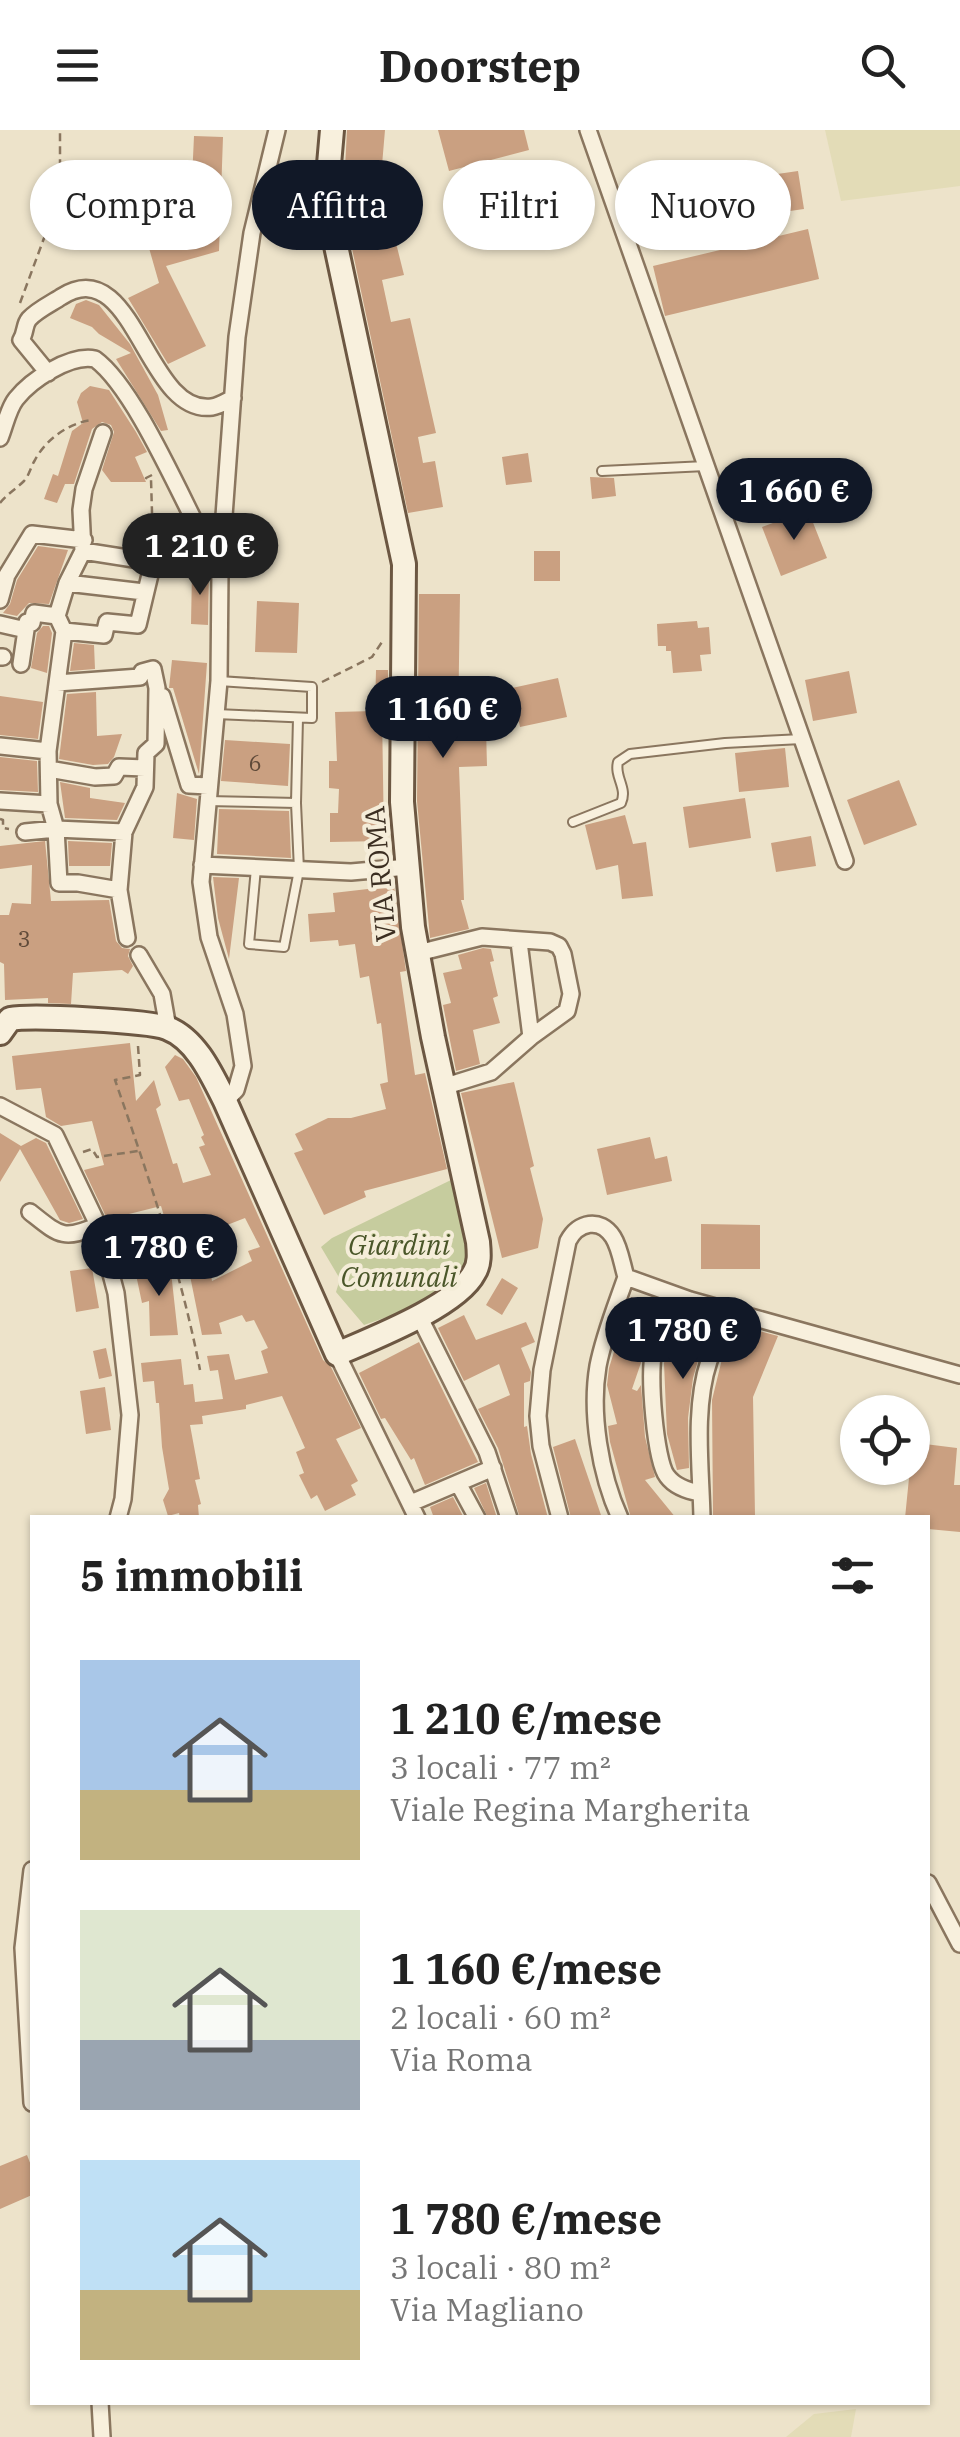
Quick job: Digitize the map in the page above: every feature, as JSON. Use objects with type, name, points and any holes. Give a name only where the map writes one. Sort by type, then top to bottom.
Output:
[{"type":"street","points":[[225,1101],[236,1090],[243,1066],[235,1014],[209,936],[201,882],[218,681],[220,571],[237,338],[252,233],[277,130]]},
{"type":"street","name":"VIA ROMA","points":[[332,130],[326,199],[404,564],[402,802],[418,953],[479,1260],[465,1285],[419,1316],[338,1354]]},
{"type":"street","points":[[588,130],[844,861]]},
{"type":"street","points":[[48,373],[21,340],[27,322],[67,294],[90,289],[110,298],[170,387],[193,405],[212,407],[233,398]]},
{"type":"street","points":[[0,438],[15,400],[48,373],[75,359],[85,357],[100,362],[132,406],[220,571]]},
{"type":"street","points":[[102,433],[84,489],[84,545],[67,583],[61,624],[48,750],[49,804],[56,829],[59,884],[119,890]]},
{"type":"street","points":[[0,600],[7,575],[32,534],[153,562],[138,626],[107,622],[104,635],[34,613],[32,623],[27,622],[22,664]]},
{"type":"street","points":[[67,583],[144,592]]},
{"type":"street","points":[[0,624],[26,630]]},
{"type":"street","points":[[57,683],[140,677],[142,672],[152,669],[157,688],[156,744],[146,753],[145,787],[124,832],[119,890],[127,938]]},
{"type":"street","points":[[157,688],[166,702],[189,785],[207,793]]},
{"type":"street","points":[[0,746],[48,750]]},
{"type":"street","points":[[48,769],[94,777],[114,776],[119,767],[145,768]]},
{"type":"street","points":[[0,802],[49,804]]},
{"type":"street","points":[[25,832],[124,832]]},
{"type":"street","points":[[202,865],[351,872],[408,867]]},
{"type":"street","points":[[418,953],[474,938],[550,942],[559,946],[571,994],[563,1016],[530,1037],[491,1072],[444,1087]]},
{"type":"street","points":[[518,942],[530,1037]]},
{"type":"street","points":[[139,955],[162,994],[168,1028]]},
{"type":"street","points":[[3,1020],[38,1018],[168,1028],[190,1046],[208,1067],[225,1101],[338,1354],[414,1510],[458,1483],[493,1468]]},
{"type":"street","points":[[0,1106],[55,1135],[98,1225],[116,1293],[130,1415],[124,1499],[119,1515]]},
{"type":"street","points":[[30,1212],[56,1232],[68,1236],[98,1225]]},
{"type":"street","points":[[559,1515],[541,1446],[538,1395],[557,1291],[574,1231],[590,1224],[610,1232],[626,1277],[602,1346],[596,1387],[603,1460],[619,1515]]},
{"type":"street","points":[[626,1277],[690,1300],[960,1375]]},
{"type":"street","points":[[690,1300],[657,1344],[652,1388],[663,1470],[680,1487],[701,1494]]},
{"type":"street","points":[[702,1515],[704,1379],[713,1350],[736,1312]]},
{"type":"street","points":[[419,1316],[461,1396],[493,1468],[508,1515]]},
{"type":"street","points":[[458,1483],[475,1515]]},
{"type":"street","points":[[930,1886],[960,1944]]},
{"type":"street","points":[[30,1890],[24,1948],[30,2060]]},
{"type":"street","points":[[100,2405],[102,2437]]},
{"type":"lane","points":[[602,471],[706,466]]},
{"type":"lane","points":[[215,714],[312,718],[312,687],[218,681]]},
{"type":"lane","points":[[256,868],[249,944],[284,947],[299,870],[298,718]]},
{"type":"lane","points":[[572,822],[620,802],[623,788],[616,768],[630,754],[802,739]]},
{"type":"lane","points":[[207,793],[296,803]]},
{"type":"path","points":[[17,311],[60,195],[60,130]]},
{"type":"path","points":[[0,503],[24,481],[49,440],[85,420],[94,420],[102,433]]},
{"type":"path","points":[[153,562],[152,479],[146,478],[166,470]]},
{"type":"path","points":[[312,687],[372,657],[383,640]]},
{"type":"path","points":[[136,1024],[140,1076],[115,1080],[192,1325],[200,1370]]},
{"type":"path","points":[[66,1157],[92,1148],[97,1157],[139,1150]]},
{"type":"shaded area","points":[[825,130],[960,130],[960,186],[841,201]]},
{"type":"shaded area","points":[[856,2409],[851,2437],[786,2437],[814,2414]]},
{"type":"green space","name":"Giardini Comunali","points":[[451,1180],[466,1250],[463,1275],[424,1304],[364,1325],[336,1292],[340,1279],[321,1247]]},
{"type":"building","points":[[347,130],[385,130],[382,160],[345,160]]},
{"type":"building","points":[[438,130],[524,130],[529,150],[491,160],[446,160]]},
{"type":"building","points":[[194,136],[223,137],[222,160],[193,160]]},
{"type":"building","points":[[798,171],[804,209],[791,211],[791,172]]},
{"type":"building","points":[[808,229],[819,279],[665,316],[653,266],[720,250],[791,250],[791,233]]},
{"type":"building","points":[[150,250],[219,250],[166,266],[206,346],[168,364],[128,298],[159,283]]},
{"type":"building","points":[[352,250],[398,250],[404,275],[382,280],[391,322],[410,318],[436,433],[418,437],[423,463],[435,461],[443,507],[408,513]]},
{"type":"building","points":[[86,300],[99,305],[130,344],[158,395],[168,430],[161,431],[116,359],[131,353],[92,327],[70,318],[76,304]]},
{"type":"building","points":[[90,386],[109,390],[136,432],[147,452],[135,457],[146,482],[111,482],[102,470],[114,432],[111,425],[102,422],[92,429],[74,484],[65,484],[57,503],[44,499],[53,474],[58,476],[72,431],[83,423],[77,402]]},
{"type":"building","points":[[528,453],[532,482],[506,485],[502,457]]},
{"type":"building","points":[[590,477],[614,478],[616,496],[592,499]]},
{"type":"building","points":[[808,510],[827,558],[781,576],[762,527]]},
{"type":"building","points":[[38,546],[68,550],[49,604],[29,603],[17,616],[3,613],[17,580]]},
{"type":"building","points":[[534,551],[560,551],[560,581],[534,581]]},
{"type":"building","points":[[192,572],[209,573],[208,625],[191,624]]},
{"type":"building","points":[[419,594],[460,594],[458,728],[486,728],[487,766],[459,767],[461,900],[469,929],[430,938],[417,801]]},
{"type":"building","points":[[257,601],[299,603],[297,653],[255,652]]},
{"type":"building","points":[[697,621],[698,628],[709,627],[711,654],[700,655],[702,671],[673,673],[671,651],[658,646],[657,624]]},
{"type":"building","points":[[43,626],[49,626],[52,633],[47,673],[31,668],[37,633]]},
{"type":"building","points":[[74,643],[94,645],[95,669],[70,671]]},
{"type":"building","points":[[172,660],[207,663],[199,774],[173,688],[169,688]]},
{"type":"building","points":[[376,670],[388,670],[388,712],[382,712],[384,841],[330,842],[330,813],[338,813],[339,789],[329,788],[329,761],[337,761],[335,712],[375,711]]},
{"type":"building","points":[[849,671],[857,713],[813,721],[805,680]]},
{"type":"building","points":[[558,678],[567,717],[520,727],[512,688]]},
{"type":"building","points":[[96,692],[97,736],[122,734],[114,757],[108,764],[93,765],[59,759],[67,694]]},
{"type":"building","points":[[0,696],[43,702],[38,739],[0,735]]},
{"type":"building","points":[[225,740],[290,744],[288,786],[221,781]]},
{"type":"building","points":[[785,748],[789,787],[739,792],[735,753]]},
{"type":"building","points":[[0,757],[37,761],[38,792],[0,790]]},
{"type":"building","points":[[899,780],[917,825],[864,845],[847,800]]},
{"type":"building","points":[[60,782],[90,788],[90,798],[125,803],[117,820],[65,818]]},
{"type":"building","points":[[177,793],[197,799],[194,840],[173,838]]},
{"type":"building","points":[[745,798],[751,838],[689,848],[683,807]]},
{"type":"building","points":[[219,809],[289,811],[291,858],[217,854]]},
{"type":"building","points":[[625,815],[633,844],[646,842],[653,896],[622,899],[618,865],[596,870],[585,825]]},
{"type":"building","points":[[811,836],[816,866],[776,872],[771,843]]},
{"type":"building","points":[[45,841],[51,901],[109,900],[116,941],[122,948],[130,949],[128,956],[133,966],[128,974],[122,970],[73,973],[71,1004],[48,1003],[48,998],[5,1000],[0,915],[9,915],[12,903],[31,904],[32,865],[0,869],[0,846]]},
{"type":"building","points":[[68,841],[112,843],[110,866],[69,866]]},
{"type":"building","points":[[213,877],[239,878],[229,959],[218,918]]},
{"type":"building","points":[[394,886],[406,971],[400,972],[415,1075],[425,1073],[447,1169],[364,1191],[366,1197],[324,1215],[294,1153],[303,1150],[295,1134],[328,1118],[351,1118],[386,1109],[380,1084],[388,1082],[381,1023],[377,1024],[369,976],[360,978],[355,944],[339,946],[338,940],[310,942],[308,914],[335,912],[333,893]]},
{"type":"building","points":[[491,949],[494,961],[490,962],[498,996],[493,998],[500,1023],[473,1030],[480,1064],[456,1071],[443,1005],[451,1003],[443,973],[462,969],[458,955]]},
{"type":"building","points":[[130,1043],[136,1101],[154,1080],[161,1105],[156,1109],[183,1183],[211,1175],[199,1147],[205,1145],[201,1137],[204,1135],[189,1099],[179,1101],[165,1067],[175,1055],[183,1059],[196,1077],[323,1360],[331,1367],[361,1428],[336,1439],[358,1481],[351,1485],[356,1495],[325,1511],[317,1495],[311,1499],[299,1475],[304,1473],[296,1452],[305,1448],[282,1396],[246,1405],[246,1409],[202,1416],[203,1424],[190,1425],[200,1479],[195,1480],[201,1504],[199,1515],[168,1515],[163,1500],[169,1489],[159,1403],[154,1381],[143,1382],[141,1363],[181,1359],[184,1385],[193,1384],[195,1402],[223,1399],[218,1370],[210,1371],[207,1356],[229,1354],[235,1380],[268,1373],[261,1351],[268,1348],[254,1320],[246,1322],[242,1315],[219,1323],[222,1334],[202,1335],[187,1261],[178,1263],[161,1206],[121,1216],[123,1222],[110,1225],[84,1170],[104,1165],[92,1121],[61,1126],[46,1117],[41,1088],[16,1090],[12,1056]],"holes":[[[245,1218],[260,1247],[248,1251],[252,1261],[212,1281],[204,1234]]]},
{"type":"building","points":[[514,1082],[543,1219],[538,1248],[502,1258],[461,1093]]},
{"type":"building","points":[[0,1133],[21,1146],[36,1138],[46,1143],[83,1219],[69,1223],[60,1220],[20,1149],[0,1182]]},
{"type":"building","points":[[650,1137],[655,1159],[667,1156],[672,1181],[607,1195],[597,1149]]},
{"type":"building","points":[[701,1224],[760,1225],[760,1269],[701,1269]]},
{"type":"building","points":[[170,1263],[178,1335],[150,1336],[149,1301],[142,1303],[135,1270]]},
{"type":"building","points":[[92,1268],[99,1308],[76,1312],[70,1271]]},
{"type":"building","points":[[502,1278],[518,1288],[502,1315],[486,1305]]},
{"type":"building","points":[[631,1297],[660,1307],[632,1389],[637,1391],[641,1385],[645,1437],[655,1477],[645,1480],[674,1515],[630,1515],[610,1442],[608,1426],[617,1424],[607,1385]]},
{"type":"building","points":[[694,1313],[718,1319],[701,1350],[693,1378],[688,1418],[689,1468],[677,1470],[667,1434],[664,1363],[670,1343]]},
{"type":"building","points":[[464,1315],[476,1340],[526,1322],[535,1342],[521,1348],[531,1372],[530,1381],[524,1383],[524,1427],[527,1426],[547,1515],[519,1515],[498,1448],[478,1409],[510,1395],[499,1364],[464,1381],[438,1328]]},
{"type":"building","points":[[740,1326],[778,1336],[753,1397],[755,1515],[713,1515],[712,1400],[722,1359]]},
{"type":"building","points":[[419,1342],[478,1462],[425,1485],[414,1458],[411,1460],[385,1418],[381,1419],[359,1373]]},
{"type":"building","points":[[106,1348],[112,1376],[99,1379],[93,1351]]},
{"type":"building","points":[[105,1387],[111,1430],[86,1434],[80,1391]]},
{"type":"building","points":[[575,1439],[601,1515],[570,1515],[553,1447]]},
{"type":"building","points":[[930,1445],[957,1448],[954,1485],[960,1485],[960,1532],[930,1529],[930,1515],[905,1515],[908,1485],[930,1485]]},
{"type":"building","points":[[486,1483],[496,1515],[487,1515],[474,1488]]},
{"type":"building","points":[[453,1497],[462,1515],[433,1515],[430,1507]]},
{"type":"building","points":[[27,2155],[30,2163],[30,2196],[0,2209],[0,2166]]}]
